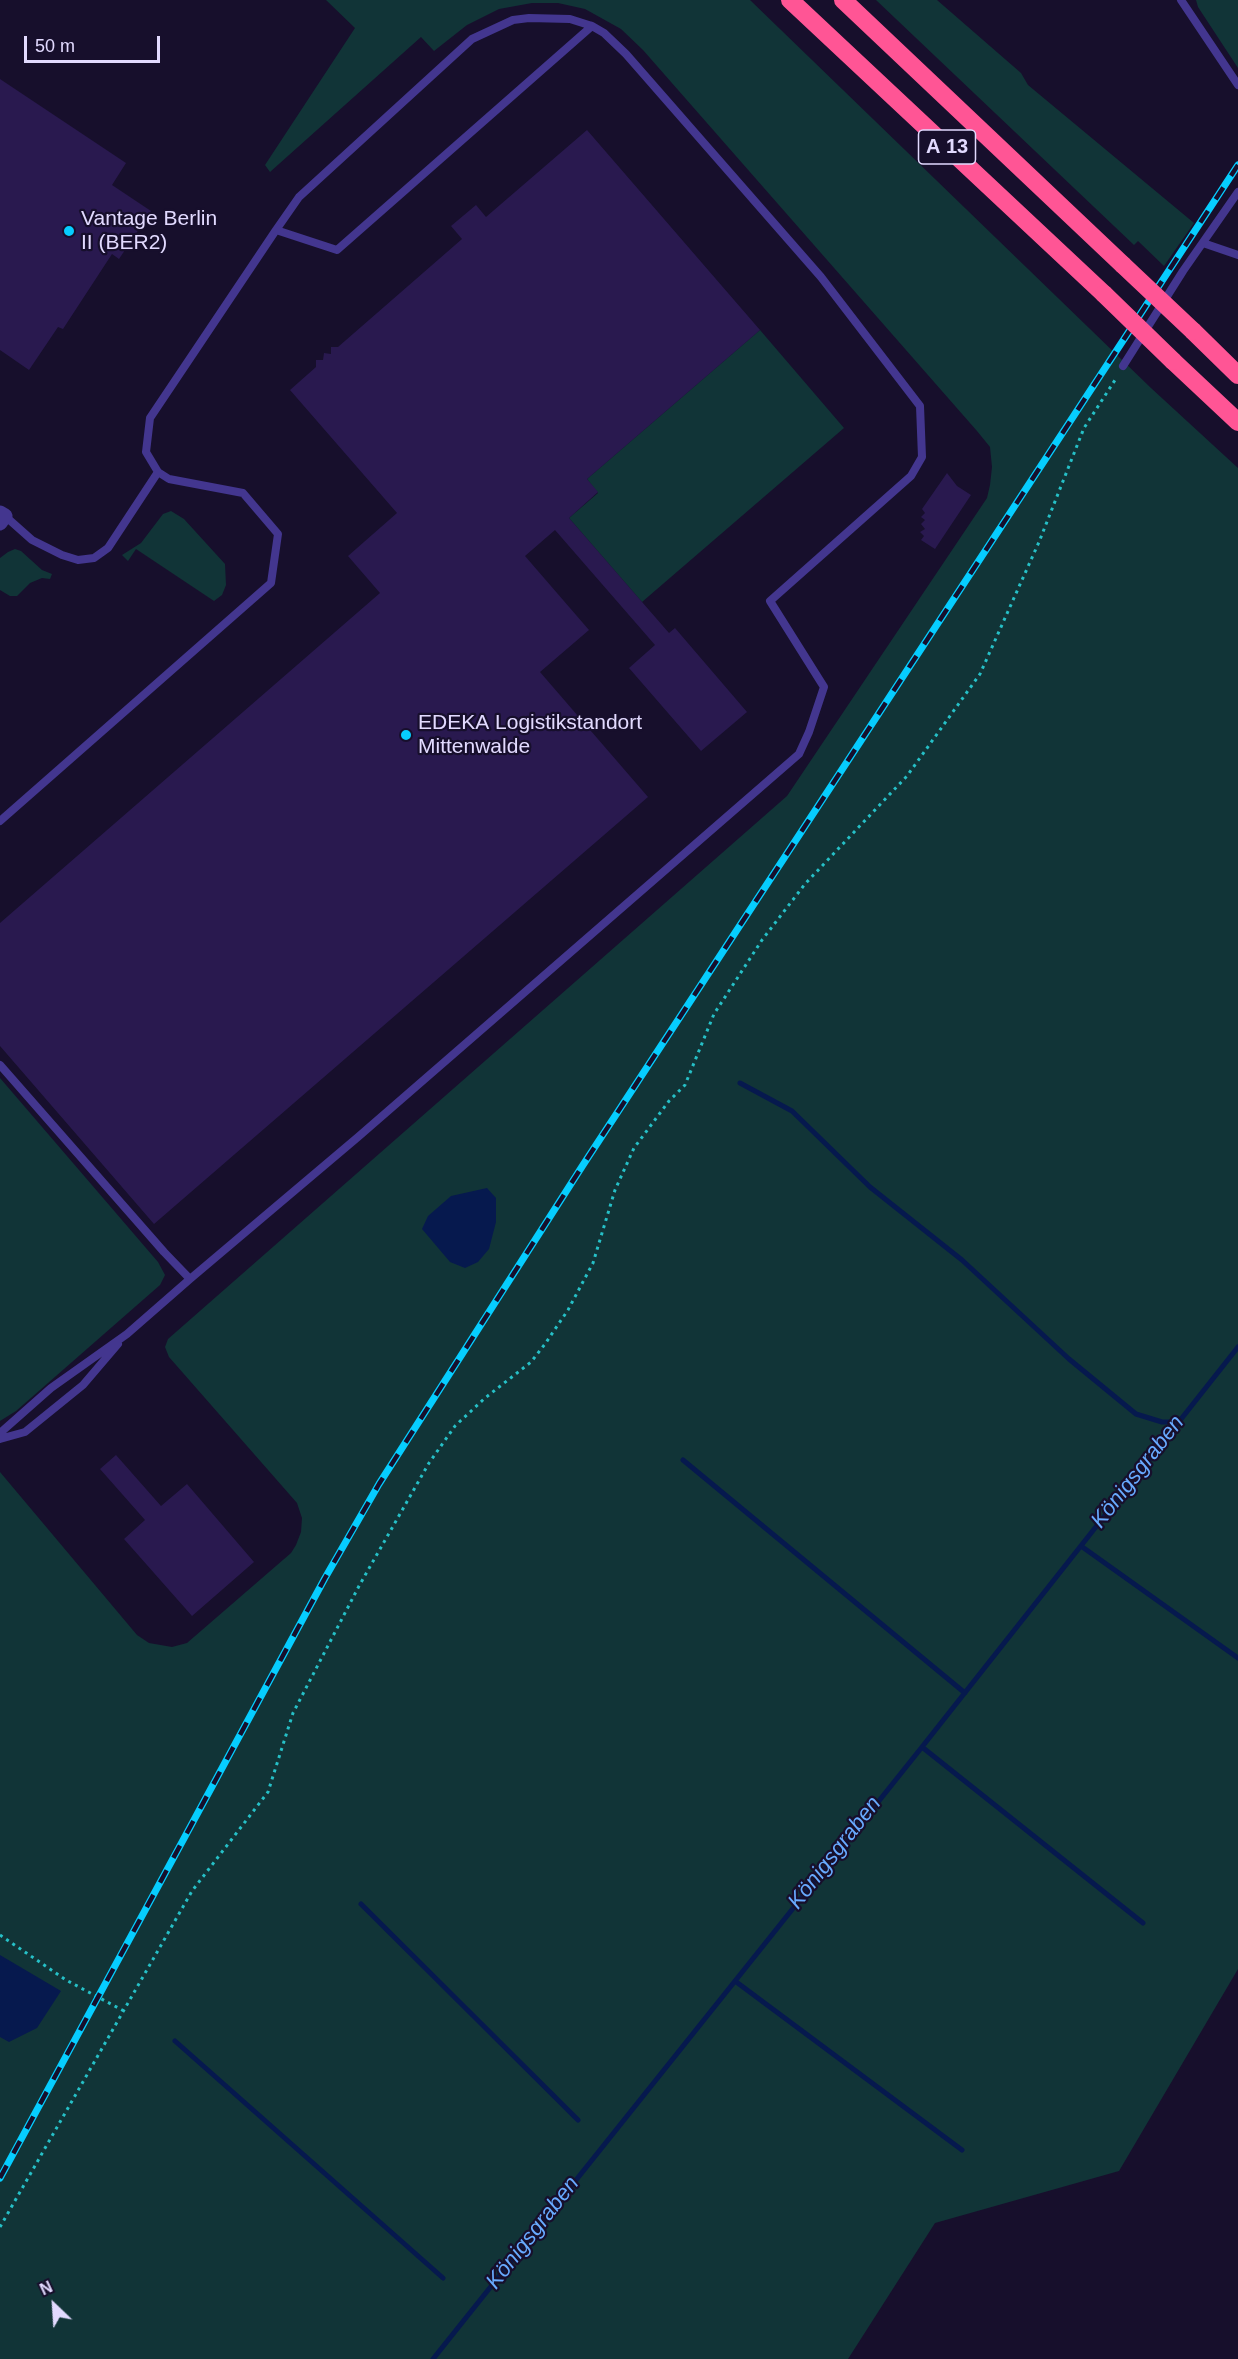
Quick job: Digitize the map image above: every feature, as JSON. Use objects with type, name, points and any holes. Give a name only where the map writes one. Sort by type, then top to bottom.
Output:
[{"type":"highway","name":"A 13","points":[[790,0],[1238,422]]},
{"type":"highway","name":"A 13","points":[[843,0],[1238,375]]},
{"type":"lane","points":[[1181,0],[1238,85]]},
{"type":"lane","points":[[0,822],[271,583],[278,534],[243,493],[169,479],[158,472],[146,452],[150,418],[299,197],[472,39],[513,20],[570,19],[592,26],[604,33],[626,54],[821,277],[920,406],[922,457],[911,476],[770,602],[824,687],[799,754],[127,1334],[51,1388],[0,1433]]},
{"type":"lane","points":[[276,230],[337,250],[592,26]]},
{"type":"lane","points":[[1124,366],[1238,192]]},
{"type":"lane","points":[[1203,243],[1238,255]]},
{"type":"lane","points":[[2,517],[32,540],[62,555],[78,560],[94,558],[108,548],[158,472]]},
{"type":"lane","points":[[0,1065],[190,1279]]},
{"type":"lane","points":[[0,1439],[25,1432],[74,1392],[127,1334]]},
{"type":"path","points":[[0,2228],[192,1891],[268,1792],[293,1713],[359,1586],[429,1462],[455,1426],[485,1398],[531,1362],[568,1310],[593,1263],[615,1190],[634,1148],[669,1101],[685,1085],[714,1014],[762,940],[805,884],[908,776],[980,674],[1039,542],[1084,428],[1124,366]]},
{"type":"path","points":[[0,1935],[66,1980],[124,2011]]},
{"type":"green space","points":[[326,0],[750,0],[1151,388],[1238,468],[1238,1969],[1119,2171],[935,2223],[848,2359],[0,2359],[0,1472],[137,1635],[149,1643],[172,1647],[187,1643],[291,1553],[301,1532],[302,1518],[297,1503],[169,1357],[165,1347],[168,1339],[787,796],[987,498],[990,485],[992,467],[990,447],[977,431],[643,50],[621,29],[585,9],[558,3],[532,3],[499,9],[467,25],[434,51],[421,37],[270,172],[265,165],[355,28]]},
{"type":"green space","points":[[876,0],[937,0],[1021,73],[1028,85],[1194,223],[1164,266],[1138,241],[1134,245]]},
{"type":"green space","points":[[1196,0],[1238,0],[1238,68],[1198,7]]},
{"type":"green space","points":[[760,330],[844,428],[642,602],[569,518],[598,493],[587,479]]},
{"type":"green space","points":[[171,511],[184,519],[225,564],[226,585],[222,595],[214,601],[136,549],[128,561],[122,555],[141,543],[163,514]]},
{"type":"green space","points":[[15,549],[21,551],[42,570],[52,574],[50,579],[42,578],[30,583],[17,596],[10,596],[0,590],[0,558]]},
{"type":"green space","points":[[0,1078],[158,1262],[165,1275],[160,1285],[16,1411],[0,1421]]},
{"type":"water","points":[[487,1188],[496,1198],[496,1222],[489,1249],[478,1262],[465,1268],[450,1262],[422,1229],[428,1216],[451,1196]]},
{"type":"water","points":[[0,1955],[61,1991],[37,2028],[9,2042],[0,2037]]},
{"type":"building","name":"Vantage Berlin II (BER2)","points":[[0,79],[126,163],[112,185],[151,211],[119,259],[112,254],[63,329],[58,327],[29,370],[0,350]]},
{"type":"building","name":"EDEKA Logistikstandort Mittenwalde","points":[[587,130],[760,330],[587,479],[598,492],[569,518],[669,633],[675,628],[747,712],[701,751],[629,668],[655,645],[555,530],[525,556],[589,630],[540,672],[648,797],[154,1224],[0,1046],[0,923],[380,593],[348,556],[397,513],[290,390],[316,367],[316,360],[323,360],[324,353],[331,354],[331,347],[338,347],[462,239],[451,226],[476,205],[486,217]]},
{"type":"building","points":[[947,473],[957,486],[971,495],[935,549],[921,540],[924,536],[920,532],[925,529],[921,524],[925,520],[921,517],[925,513],[922,509]]},
{"type":"building","points":[[116,1455],[161,1506],[187,1484],[254,1562],[192,1616],[124,1539],[145,1520],[100,1469]]},
{"type":"waterway","points":[[740,1083],[792,1111],[870,1187],[962,1260],[1069,1359],[1136,1414],[1162,1422],[1179,1422]]},
{"type":"waterway","name":"Königsgraben","points":[[433,2359],[1238,1347]]},
{"type":"waterway","points":[[683,1460],[965,1693]]},
{"type":"waterway","points":[[1081,1546],[1238,1658]]},
{"type":"waterway","points":[[922,1747],[1143,1923]]},
{"type":"waterway","points":[[361,1904],[578,2120]]},
{"type":"waterway","points":[[735,1981],[962,2150]]},
{"type":"waterway","points":[[175,2041],[443,2278]]},
{"type":"railway","points":[[0,2178],[325,1578],[379,1484],[583,1165],[1238,165]]},
{"type":"place","name":"Vantage Berlin II (BER2)","points":[[69,231]]},
{"type":"place","name":"EDEKA Logistikstandort Mittenwalde","points":[[406,735]]}]
